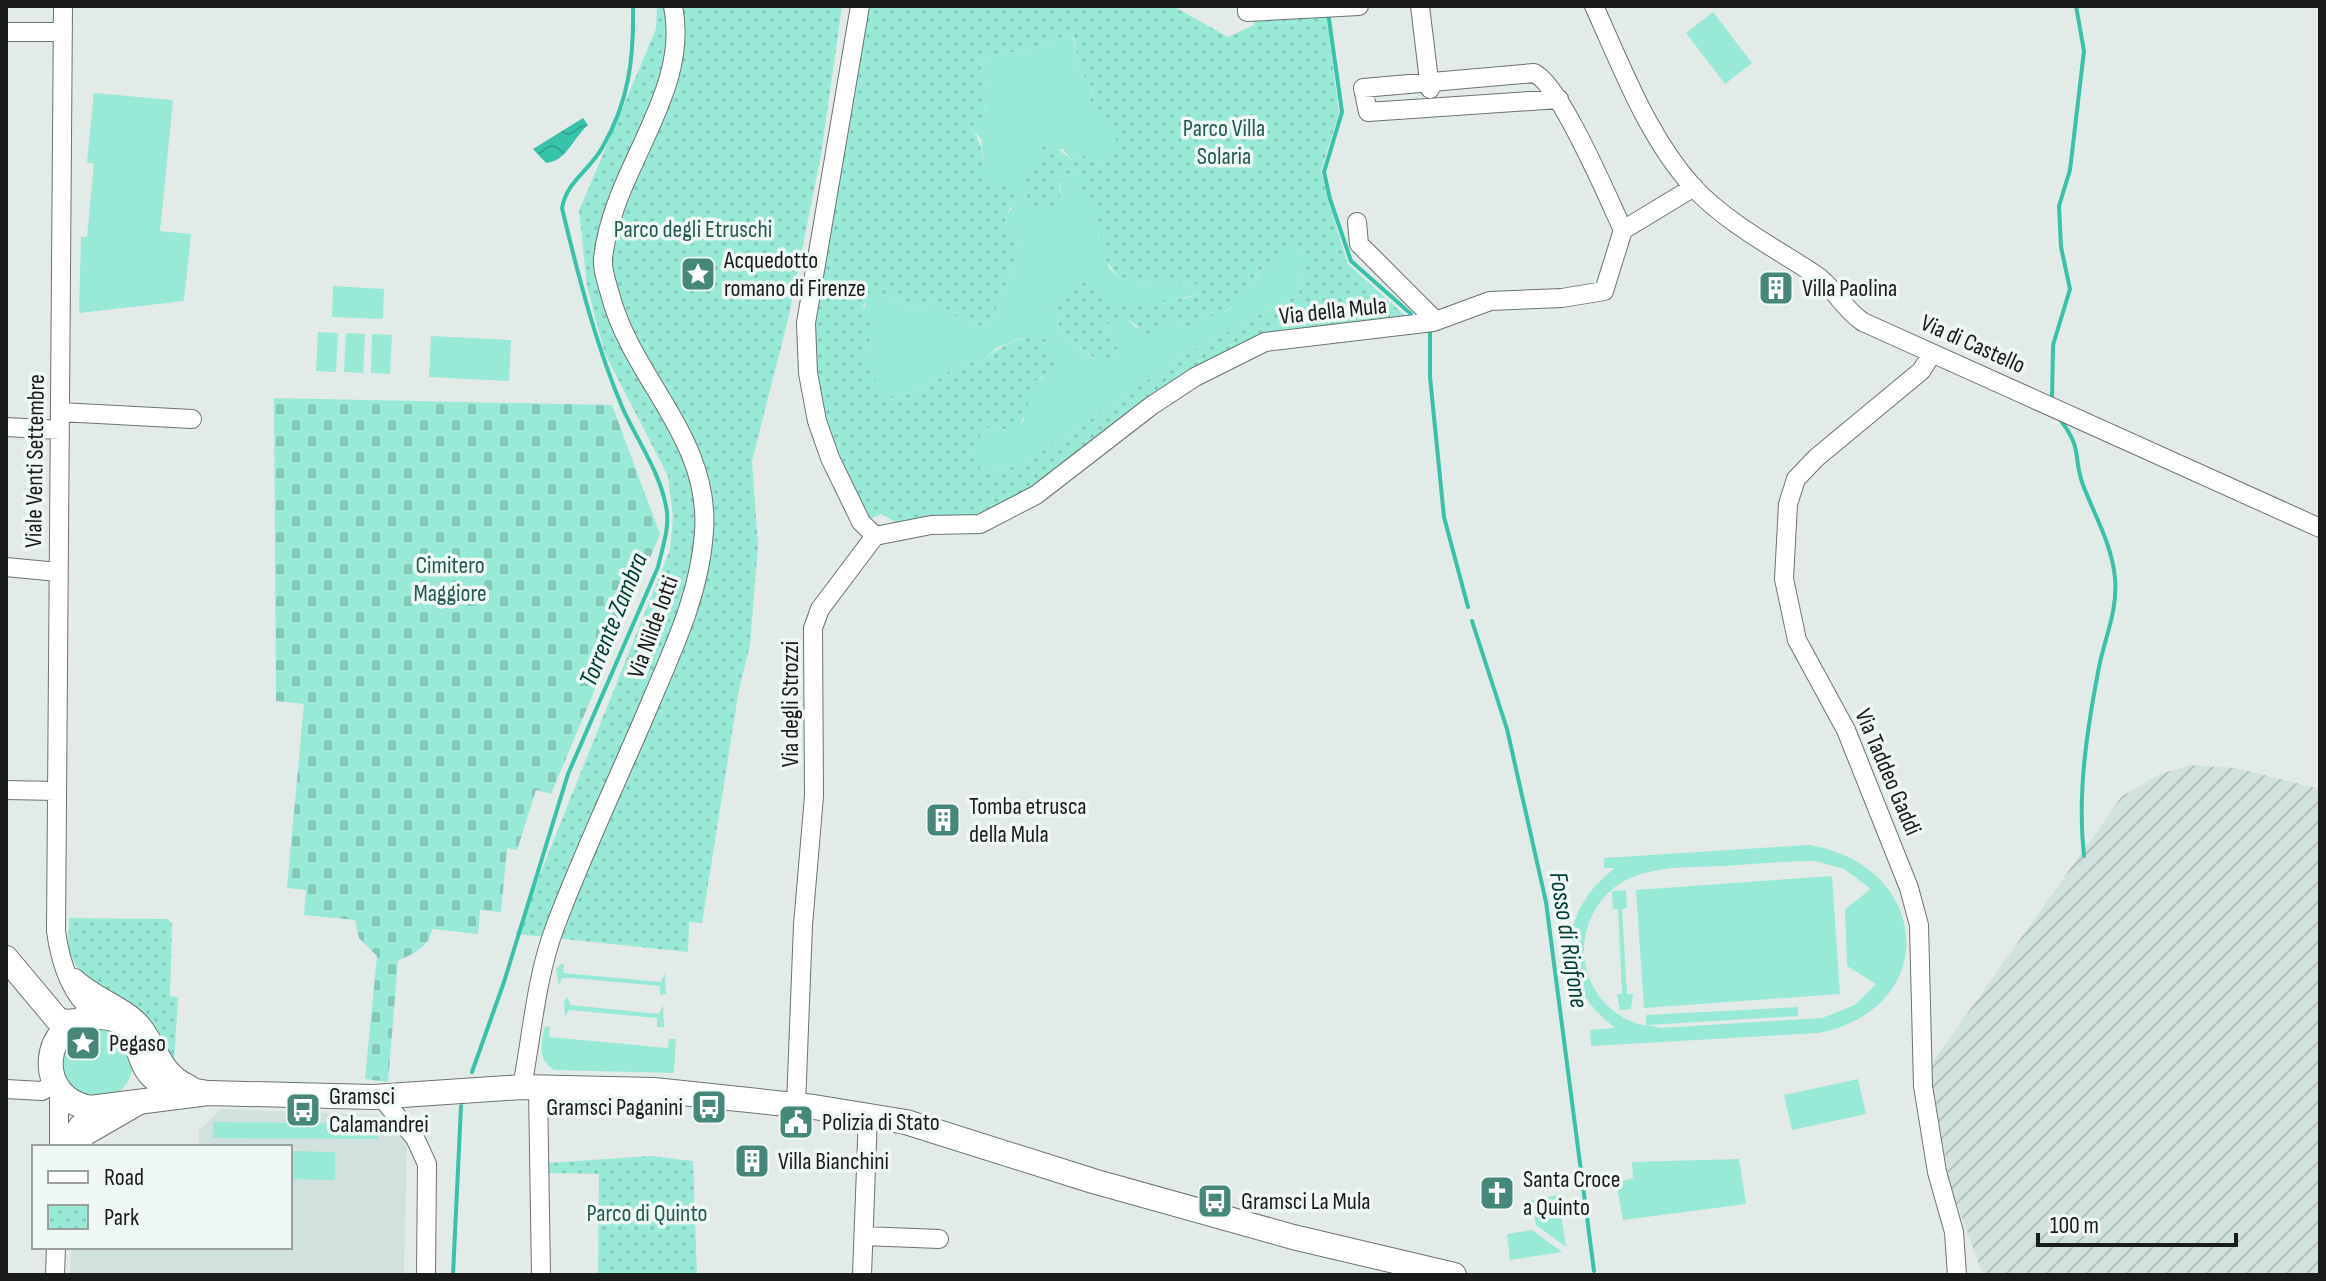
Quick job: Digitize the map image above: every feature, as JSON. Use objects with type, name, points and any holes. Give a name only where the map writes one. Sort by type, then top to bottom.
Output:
[{"type":"main road","points":[[6,958],[57,1019],[64,1022],[103,1017],[128,1029],[138,1043],[148,1071],[162,1083],[208,1093]]},
{"type":"main road","points":[[6,981],[41,1025],[52,1054],[56,1088],[81,1106],[208,1093],[381,1097],[530,1088],[654,1090],[796,1105],[914,1124],[994,1153],[1293,1237],[1454,1275]]},
{"type":"main road","points":[[52,1054],[63,1032],[78,1021]]},
{"type":"main road","points":[[109,1105],[138,1082],[142,1057]]},
{"type":"street","name":"Viale Venti Settembre","points":[[63,6],[57,917],[59,952],[65,968],[88,1008],[103,1017]]},
{"type":"street","name":"Via Nilde Iotti","points":[[541,1275],[530,1088],[546,955],[570,890],[688,615],[702,550],[703,499],[694,456],[627,341],[602,263],[613,206],[670,76],[676,43],[673,6]]},
{"type":"street","points":[[860,6],[806,323],[808,373],[817,421],[830,458],[861,522],[875,536]]},
{"type":"street","points":[[1247,6],[1247,12],[1359,6]]},
{"type":"street","points":[[1420,6],[1430,93],[1439,105]]},
{"type":"street","name":"Via di Castello","points":[[1594,6],[1647,121],[1694,187],[1771,250],[1820,277],[1846,311],[1932,354],[2320,528]]},
{"type":"street","points":[[1604,6],[1628,65],[1623,70]]},
{"type":"street","points":[[6,32],[63,32]]},
{"type":"street","points":[[1559,99],[1368,112],[1363,88],[1534,73],[1543,76],[1559,99],[1623,230],[1694,187]]},
{"type":"street","points":[[1357,222],[1359,244],[1431,316],[1433,322]]},
{"type":"street","name":"Via della Mula","points":[[875,536],[931,525],[980,524],[1036,495],[1151,406],[1195,377],[1265,342],[1433,322],[1490,301],[1562,298],[1604,291],[1623,230]]},
{"type":"street","name":"Via Taddeo Gaddi","points":[[1932,354],[1921,371],[1816,458],[1796,479],[1788,504],[1784,579],[1797,640],[1846,730],[1916,912],[1923,1086],[1937,1172],[1954,1232],[1957,1275]]},
{"type":"street","points":[[6,427],[60,421],[192,419]]},
{"type":"street","name":"Via degli Strozzi","points":[[796,1105],[803,925],[814,796],[813,628],[820,609],[875,536]]},
{"type":"street","points":[[6,567],[58,572]]},
{"type":"street","points":[[6,790],[57,791]]},
{"type":"street","points":[[65,968],[96,997],[138,1021],[175,1078],[208,1093]]},
{"type":"street","points":[[6,1089],[42,1091],[56,1088],[62,1145]]},
{"type":"street","points":[[381,1097],[415,1138],[427,1164],[426,1275]]},
{"type":"street","points":[[78,1145],[88,1135],[152,1098]]},
{"type":"street","points":[[63,1145],[78,1125],[109,1105]]},
{"type":"street","points":[[862,1275],[868,1115]]},
{"type":"street","points":[[864,1236],[939,1239]]},
{"type":"street","points":[[55,1275],[56,1249]]},
{"type":"shaded area","points":[[2190,765],[2236,768],[2320,789],[2320,1275],[1983,1275],[1951,1188],[1927,1070],[2122,796],[2160,774]]},
{"type":"shaded area","points":[[221,1109],[376,1115],[407,1144],[404,1275],[70,1275],[71,1249],[292,1249],[292,1145],[199,1145],[199,1131]]},
{"type":"green space","name":"Parco degli Etruschi","points":[[657,6],[842,6],[821,155],[789,315],[752,461],[758,545],[750,645],[739,689],[702,923],[689,922],[688,952],[516,934],[670,550],[673,517],[668,476],[605,354],[587,286],[579,211],[656,29]]},
{"type":"green space","name":"Parco Villa Solaria","points":[[860,6],[1173,6],[1228,37],[1254,25],[1255,15],[1326,10],[1339,113],[1321,171],[1329,204],[1348,264],[1411,321],[1260,336],[1033,492],[975,520],[905,528],[882,514],[861,522],[817,421],[811,286]],"holes":[[[1065,35],[1074,37],[1079,68],[1092,88],[1090,107],[1122,148],[1099,164],[1083,155],[1071,160],[1052,143],[1039,149],[1036,168],[1025,176],[1027,195],[1038,208],[1050,212],[1060,206],[1059,177],[1080,172],[1081,188],[1095,201],[1105,258],[1118,277],[1131,281],[1197,284],[1201,288],[1199,295],[1187,298],[1112,306],[1090,284],[1078,282],[1069,287],[1054,306],[1061,332],[1100,363],[1112,361],[1118,350],[1105,325],[1125,317],[1148,335],[1162,329],[1162,321],[1170,319],[1189,329],[1196,328],[1199,319],[1230,308],[1259,272],[1285,251],[1296,248],[1301,252],[1303,284],[1298,295],[1182,356],[1019,466],[983,473],[971,451],[985,428],[1000,427],[1010,433],[1015,429],[1026,411],[1033,382],[1059,368],[1051,357],[1048,342],[1037,335],[1022,339],[1000,348],[981,363],[965,361],[914,391],[882,396],[866,359],[874,316],[863,306],[865,301],[887,295],[906,307],[937,303],[969,324],[982,327],[992,319],[1023,241],[1006,225],[1005,218],[1018,193],[1007,183],[992,183],[985,170],[979,142],[971,129],[975,121],[985,117],[987,82],[978,62],[1044,45]]]},
{"type":"green space","points":[[1713,12],[1752,63],[1725,84],[1686,33]]},
{"type":"green space","points":[[1065,35],[1073,37],[1079,68],[1092,88],[1093,106],[1123,148],[1099,164],[1083,155],[1071,160],[1063,149],[1039,149],[1061,195],[1059,177],[1080,172],[1095,201],[1109,268],[1118,277],[1131,281],[1198,284],[1201,288],[1199,295],[1140,305],[1112,306],[1106,300],[1054,306],[1061,332],[1094,359],[1112,361],[1118,350],[1105,325],[1125,316],[1136,328],[1170,319],[1189,329],[1199,319],[1229,310],[1270,260],[1285,250],[1296,248],[1301,252],[1303,284],[1298,295],[1182,356],[1019,466],[983,473],[971,451],[985,428],[1000,427],[1005,431],[1023,422],[1033,381],[1043,378],[1025,337],[996,348],[981,363],[965,361],[914,391],[881,396],[866,359],[871,331],[864,301],[886,295],[906,307],[937,303],[969,324],[982,327],[992,319],[1023,241],[1006,225],[1005,217],[1012,208],[985,174],[981,139],[971,129],[975,121],[985,117],[987,82],[978,62],[1044,45]]},
{"type":"green space","points":[[94,93],[173,100],[160,231],[191,234],[184,301],[79,313],[81,237],[87,237],[94,164],[87,162]]},
{"type":"green space","points":[[333,286],[384,289],[383,319],[332,317]]},
{"type":"green space","points":[[318,332],[338,333],[336,372],[316,371]]},
{"type":"green space","points":[[346,333],[365,334],[363,373],[344,372]]},
{"type":"green space","points":[[372,334],[392,335],[390,374],[371,373]]},
{"type":"green space","points":[[431,336],[511,340],[509,381],[429,377]]},
{"type":"green space","name":"Cimitero Maggiore","points":[[274,398],[612,405],[660,534],[551,794],[536,790],[517,850],[507,848],[501,912],[480,910],[478,934],[432,929],[424,945],[398,960],[388,1082],[365,1079],[377,956],[359,938],[355,920],[304,915],[306,890],[287,888],[304,704],[276,701]]},
{"type":"green space","points":[[1809,845],[1850,858],[1880,879],[1899,907],[1906,937],[1902,968],[1887,996],[1859,1019],[1819,1033],[1591,1046],[1590,1030],[1615,1028],[1596,1010],[1582,990],[1573,969],[1570,948],[1573,927],[1581,906],[1595,886],[1615,868],[1604,868],[1604,858]],"holes":[[[1815,861],[1844,869],[1871,889],[1845,909],[1847,966],[1876,984],[1855,1005],[1822,1018],[1660,1028],[1647,1025],[1798,1016],[1798,1007],[1646,1015],[1646,1026],[1626,1019],[1609,1007],[1590,981],[1584,948],[1591,919],[1605,896],[1634,876],[1669,869]]]},
{"type":"green space","points":[[1832,876],[1840,994],[1644,1008],[1636,890]]},
{"type":"green space","points":[[1626,890],[1627,908],[1622,909],[1627,994],[1633,994],[1631,1009],[1620,1010],[1617,994],[1622,994],[1618,909],[1613,909],[1612,891]]},
{"type":"green space","points":[[69,918],[168,919],[172,924],[170,996],[178,997],[174,1065],[76,966],[68,950]]},
{"type":"green space","points":[[564,964],[563,973],[661,982],[665,973],[666,994],[660,995],[660,986],[571,978],[562,978],[559,985],[556,969]]},
{"type":"green space","points":[[568,997],[570,1005],[659,1014],[663,1005],[664,1027],[657,1027],[657,1018],[569,1010],[565,1017],[564,1001]]},
{"type":"green space","points":[[545,1026],[550,1027],[549,1037],[668,1048],[669,1039],[676,1039],[674,1073],[554,1070],[543,1056]]},
{"type":"green space","points":[[97,1027],[117,1033],[127,1043],[133,1063],[127,1083],[117,1093],[97,1099],[77,1093],[67,1083],[61,1063],[67,1043],[77,1033]]},
{"type":"green space","points":[[1858,1079],[1866,1114],[1792,1130],[1784,1095]]},
{"type":"green space","points":[[213,1122],[378,1124],[378,1139],[213,1138]]},
{"type":"green space","points":[[292,1151],[335,1152],[335,1180],[292,1179]]},
{"type":"green space","name":"Parco di Quinto","points":[[651,1156],[693,1161],[697,1275],[598,1275],[599,1174],[546,1173],[547,1163]]},
{"type":"green space","points":[[1739,1159],[1746,1204],[1623,1220],[1616,1183],[1633,1178],[1632,1162]]},
{"type":"green space","points":[[1558,1195],[1566,1247],[1536,1225],[1531,1200]]},
{"type":"green space","points":[[1532,1230],[1562,1252],[1510,1260],[1507,1234]]},
{"type":"water","points":[[583,118],[588,125],[564,154],[553,162],[546,163],[533,149]]},
{"type":"waterway","name":"Torrente Zambra","points":[[472,1072],[504,982],[568,774],[658,567],[666,533],[667,512],[660,485],[623,409],[604,360],[562,208],[573,183],[602,148],[624,97],[631,62],[633,6]]},
{"type":"waterway","points":[[2052,400],[2053,345],[2070,289],[2061,247],[2059,206],[2070,170],[2084,51],[2076,6]]},
{"type":"waterway","name":"Fosso di Riafone","points":[[1328,12],[1342,112],[1324,172],[1330,199],[1351,261],[1411,314]]},
{"type":"waterway","name":"Fosso di Riafone","points":[[1430,327],[1430,377],[1444,517],[1468,607]]},
{"type":"waterway","points":[[2059,418],[2075,446],[2083,485],[2107,542],[2115,578],[2113,612],[2099,667],[2084,762],[2084,856]]},
{"type":"waterway","name":"Fosso di Riafone","points":[[1472,621],[1507,729],[1546,902],[1594,1271]]},
{"type":"waterway","name":"Torrente Zambra","points":[[453,1275],[461,1106]]},
{"type":"place","name":"Acquedotto romano di Firenze","points":[[698,274]]},
{"type":"place","name":"Villa Paolina","points":[[1776,288]]},
{"type":"place","name":"Tomba etrusca della Mula","points":[[943,820]]},
{"type":"place","name":"Pegaso","points":[[83,1043]]},
{"type":"place","name":"Gramsci Paganini","points":[[709,1107]]},
{"type":"place","name":"Gramsci Calamandrei","points":[[303,1110]]},
{"type":"place","name":"Polizia di Stato","points":[[796,1122]]},
{"type":"place","name":"Villa Bianchini","points":[[752,1161]]},
{"type":"place","name":"Santa Croce a Quinto","points":[[1497,1193]]},
{"type":"place","name":"Gramsci La Mula","points":[[1215,1201]]}]
